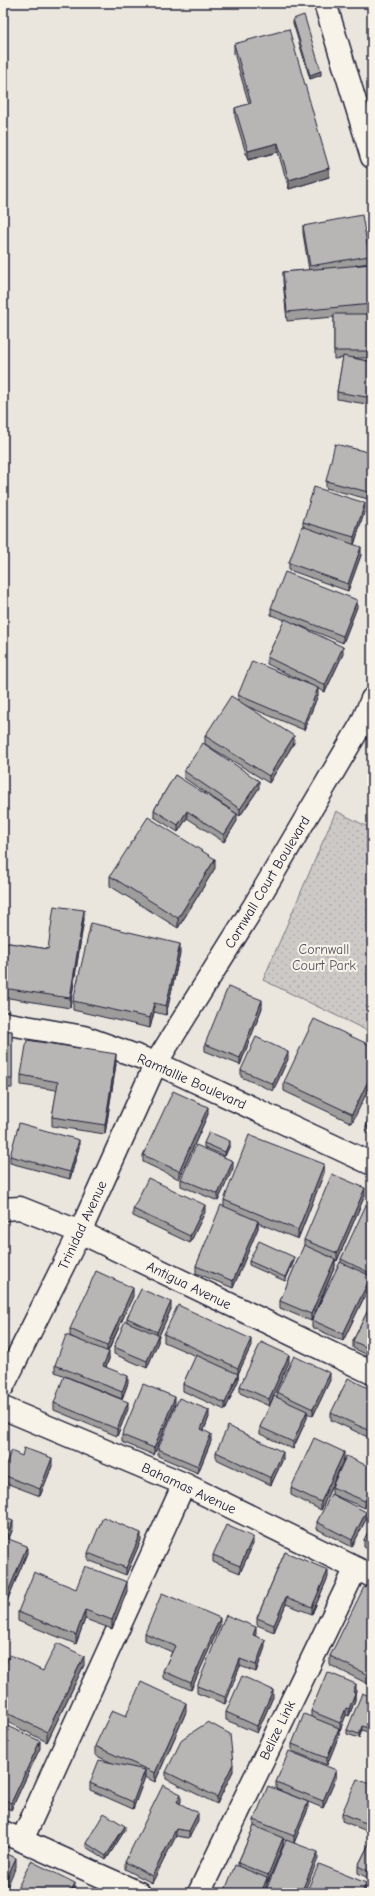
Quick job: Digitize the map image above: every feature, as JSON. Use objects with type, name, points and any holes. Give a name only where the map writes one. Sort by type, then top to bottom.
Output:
[{"type":"street","points":[[325,3],[372,157]]},
{"type":"street","name":"Cornwall Court Boulevard","points":[[156,1063],[254,906],[362,723],[372,699]]},
{"type":"street","name":"Ramtallie Boulevard","points":[[3,1024],[84,1037],[156,1063],[372,1164]]},
{"type":"street","name":"Trinidad Avenue","points":[[3,1386],[80,1232],[156,1063]]},
{"type":"street","name":"Antigua Avenue","points":[[3,1209],[20,1208],[80,1232],[372,1373]]},
{"type":"street","name":"Bahamas Avenue","points":[[3,1408],[184,1484],[364,1572]]},
{"type":"street","points":[[139,1893],[12,1836],[184,1484]]},
{"type":"street","name":"Belize Link","points":[[199,1893],[364,1572]]},
{"type":"green space","name":"Cornwall Court Park","points":[[336,811],[372,829],[372,1033],[263,980]]},
{"type":"building","points":[[304,15],[321,71],[310,75],[293,19]]},
{"type":"building","points":[[289,29],[329,168],[289,180],[278,143],[248,151],[235,108],[251,103],[234,44]]},
{"type":"building","points":[[362,215],[369,256],[310,266],[303,226]]},
{"type":"building","points":[[372,264],[372,304],[287,312],[283,272]]},
{"type":"building","points":[[334,314],[372,314],[372,351],[334,351]]},
{"type":"building","points":[[343,356],[372,362],[372,398],[337,392]]},
{"type":"building","points":[[335,444],[372,453],[370,472],[372,473],[372,493],[326,481]]},
{"type":"building","points":[[314,487],[365,503],[354,537],[303,522]]},
{"type":"building","points":[[302,526],[361,547],[348,584],[289,563]]},
{"type":"building","points":[[285,572],[357,600],[343,636],[271,608]]},
{"type":"building","points":[[285,619],[343,647],[325,685],[267,657]]},
{"type":"building","points":[[252,661],[318,688],[304,723],[238,695]]},
{"type":"building","points":[[231,696],[294,736],[269,776],[205,736]]},
{"type":"building","points":[[203,743],[259,781],[240,809],[184,771]]},
{"type":"building","points":[[175,775],[237,814],[224,835],[187,811],[178,825],[154,810]]},
{"type":"building","points":[[148,817],[215,859],[178,918],[110,876]]},
{"type":"building","points":[[54,906],[84,910],[70,998],[3,988],[3,942],[48,949]]},
{"type":"building","points":[[91,923],[180,944],[166,1006],[154,1003],[150,1018],[73,1001]]},
{"type":"building","points":[[228,987],[262,1000],[240,1058],[205,1044]]},
{"type":"building","points":[[314,1019],[372,1046],[372,1073],[352,1114],[284,1082]]},
{"type":"building","points":[[3,1031],[12,1031],[12,1079],[3,1079]]},
{"type":"building","points":[[256,1037],[288,1052],[273,1084],[241,1070]]},
{"type":"building","points":[[27,1040],[116,1054],[105,1125],[52,1117],[58,1082],[21,1075]]},
{"type":"building","points":[[173,1091],[208,1107],[179,1171],[143,1155]]},
{"type":"building","points":[[372,1110],[372,1128],[366,1126]]},
{"type":"building","points":[[19,1123],[79,1140],[70,1172],[10,1156]]},
{"type":"building","points":[[209,1132],[230,1141],[225,1152],[204,1143]]},
{"type":"building","points":[[249,1135],[324,1164],[298,1230],[224,1200]]},
{"type":"building","points":[[196,1145],[233,1161],[218,1194],[181,1179]]},
{"type":"building","points":[[332,1174],[365,1188],[337,1253],[304,1240]]},
{"type":"building","points":[[148,1178],[205,1205],[190,1236],[133,1209]]},
{"type":"building","points":[[221,1205],[258,1221],[233,1281],[196,1266]]},
{"type":"building","points":[[366,1205],[372,1208],[372,1274],[341,1259]]},
{"type":"building","points":[[259,1241],[294,1257],[285,1277],[249,1261]]},
{"type":"building","points":[[304,1245],[335,1259],[311,1314],[280,1301]]},
{"type":"building","points":[[340,1262],[371,1276],[343,1334],[312,1320]]},
{"type":"building","points":[[96,1271],[133,1288],[107,1346],[70,1329]]},
{"type":"building","points":[[141,1289],[171,1302],[157,1332],[127,1318]]},
{"type":"building","points":[[372,1298],[372,1308],[368,1306]]},
{"type":"building","points":[[178,1305],[251,1339],[238,1368],[164,1334]]},
{"type":"building","points":[[368,1310],[372,1312],[372,1350],[353,1341]]},
{"type":"building","points":[[125,1321],[158,1335],[147,1361],[114,1347]]},
{"type":"building","points":[[66,1335],[109,1352],[103,1366],[128,1376],[122,1392],[55,1365]]},
{"type":"building","points":[[261,1342],[289,1355],[269,1399],[240,1386]]},
{"type":"building","points":[[196,1355],[238,1374],[225,1403],[183,1384]]},
{"type":"building","points":[[294,1356],[330,1373],[313,1409],[277,1392]]},
{"type":"building","points":[[64,1376],[128,1402],[117,1429],[54,1403]]},
{"type":"building","points":[[348,1378],[372,1390],[372,1432],[331,1413]]},
{"type":"building","points":[[143,1384],[175,1397],[154,1448],[122,1435]]},
{"type":"building","points":[[274,1396],[307,1411],[293,1442],[260,1427]]},
{"type":"building","points":[[179,1398],[209,1410],[201,1429],[211,1434],[198,1466],[158,1449]]},
{"type":"building","points":[[228,1426],[283,1452],[271,1478],[216,1452]]},
{"type":"building","points":[[314,1438],[344,1452],[321,1502],[291,1488]]},
{"type":"building","points":[[24,1448],[52,1458],[40,1489],[3,1475],[11,1451],[22,1456]]},
{"type":"building","points":[[346,1456],[372,1468],[372,1485],[365,1501],[332,1487]]},
{"type":"building","points":[[331,1494],[366,1512],[352,1540],[317,1522]]},
{"type":"building","points":[[3,1517],[13,1521],[6,1538],[27,1546],[5,1599],[3,1598]]},
{"type":"building","points":[[103,1517],[141,1533],[126,1568],[88,1553]]},
{"type":"building","points":[[372,1524],[372,1544],[364,1540]]},
{"type":"building","points":[[226,1525],[253,1537],[240,1566],[213,1555]]},
{"type":"building","points":[[285,1552],[328,1570],[312,1607],[286,1597],[274,1625],[257,1618]]},
{"type":"building","points":[[85,1566],[127,1582],[112,1620],[85,1610],[76,1635],[18,1612],[34,1572],[76,1589]]},
{"type":"building","points":[[364,1587],[372,1590],[372,1677],[330,1656]]},
{"type":"building","points":[[162,1593],[220,1618],[191,1683],[163,1671],[175,1646],[145,1633]]},
{"type":"building","points":[[226,1615],[256,1627],[253,1635],[265,1640],[256,1665],[240,1659],[225,1697],[197,1686]]},
{"type":"building","points":[[57,1643],[84,1656],[47,1732],[3,1711],[3,1668],[10,1655],[43,1671]]},
{"type":"building","points":[[327,1672],[356,1684],[353,1692],[355,1693],[349,1709],[346,1708],[340,1723],[311,1711]]},
{"type":"building","points":[[242,1676],[273,1690],[257,1726],[226,1712]]},
{"type":"building","points":[[141,1682],[186,1703],[155,1773],[95,1746],[112,1710],[126,1716]]},
{"type":"building","points":[[362,1693],[372,1697],[372,1730],[362,1726],[359,1734],[347,1730]]},
{"type":"building","points":[[304,1714],[339,1728],[327,1758],[292,1744]]},
{"type":"building","points":[[208,1722],[230,1734],[233,1764],[217,1797],[166,1772],[182,1739]]},
{"type":"building","points":[[7,1726],[40,1741],[11,1803],[3,1799],[3,1735]]},
{"type":"building","points":[[289,1751],[336,1770],[323,1801],[276,1782]]},
{"type":"building","points":[[99,1760],[145,1770],[133,1802],[90,1783]]},
{"type":"building","points":[[357,1779],[372,1785],[372,1826],[342,1813]]},
{"type":"building","points":[[163,1785],[181,1794],[177,1802],[198,1813],[189,1831],[176,1829],[152,1876],[125,1862]]},
{"type":"building","points":[[268,1786],[308,1802],[294,1836],[254,1820]]},
{"type":"building","points":[[104,1813],[125,1826],[106,1856],[86,1843]]},
{"type":"building","points":[[254,1826],[283,1838],[268,1875],[238,1863]]},
{"type":"building","points":[[372,1838],[372,1873],[358,1866]]},
{"type":"building","points":[[286,1840],[318,1852],[301,1893],[265,1893]]},
{"type":"building","points":[[3,1852],[16,1858],[3,1886]]},
{"type":"building","points":[[31,1861],[75,1883],[70,1893],[15,1893]]},
{"type":"building","points":[[319,1864],[366,1883],[362,1893],[306,1893]]},
{"type":"building","points":[[235,1865],[267,1878],[261,1893],[224,1893]]}]
